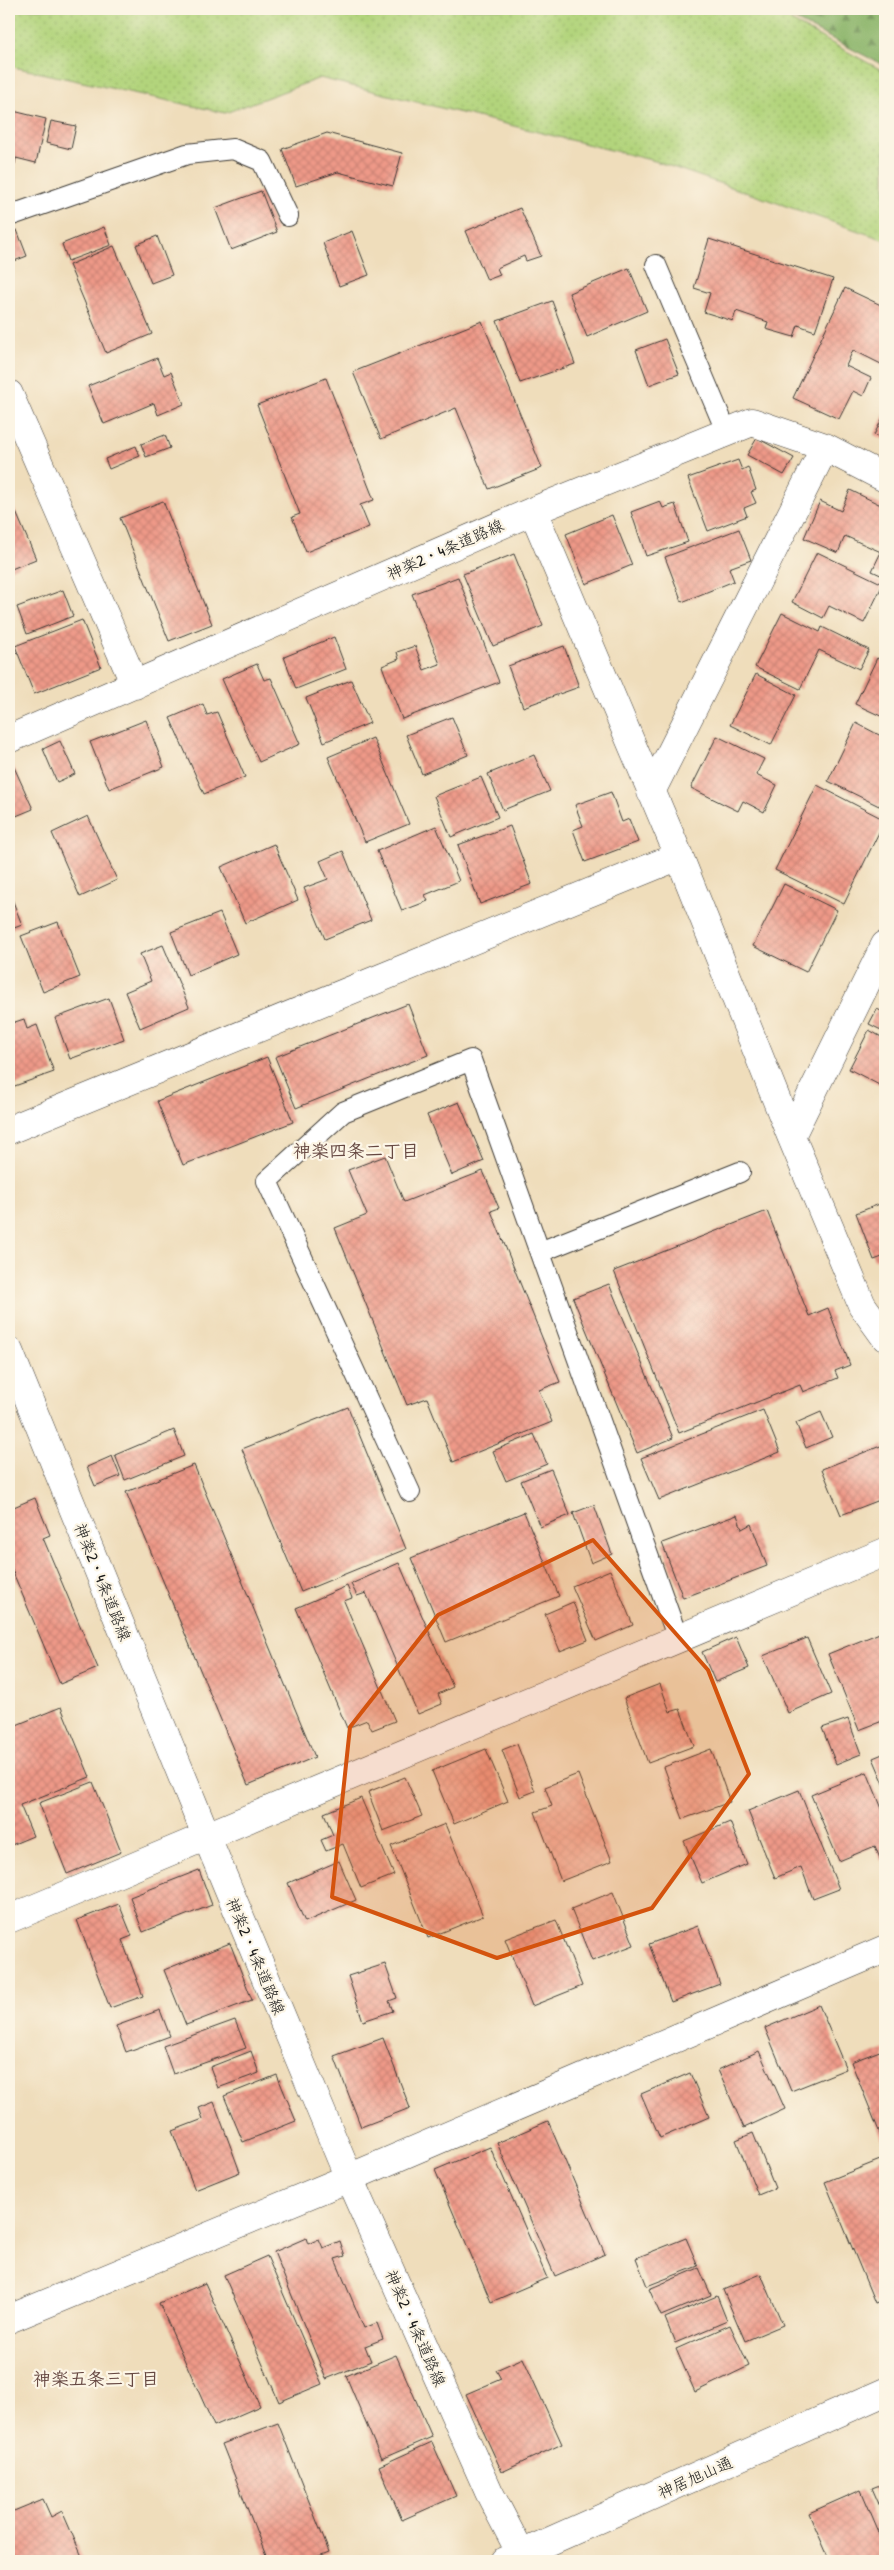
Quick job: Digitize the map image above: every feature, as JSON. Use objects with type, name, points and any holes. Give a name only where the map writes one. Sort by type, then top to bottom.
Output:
[{"type":"main road","points":[[9,394],[134,685]]},
{"type":"main road","name":"神楽2・4条道路線","points":[[9,739],[533,510],[752,422],[826,447],[885,478]]},
{"type":"main road","points":[[652,792],[826,447]]},
{"type":"main road","points":[[533,510],[679,856],[791,1136],[862,1304],[885,1337]]},
{"type":"main road","points":[[9,1130],[679,856]]},
{"type":"main road","points":[[791,1136],[885,945]]},
{"type":"main road","name":"神楽2・4条道路線","points":[[9,1351],[206,1836],[349,2178],[520,2560]]},
{"type":"main road","points":[[9,1919],[885,1552]]},
{"type":"main road","points":[[9,2319],[349,2178],[885,1949]]},
{"type":"main road","name":"神居旭山通","points":[[520,2560],[885,2392]]},
{"type":"lane","points":[[9,216],[187,154],[233,149],[262,161],[288,216]]},
{"type":"lane","points":[[656,265],[727,433]]},
{"type":"lane","points":[[410,1492],[267,1181],[343,1112],[472,1060],[678,1638]]},
{"type":"lane","points":[[540,1252],[740,1172]]},
{"type":"highlighted area","points":[[593,1540],[708,1670],[749,1774],[652,1908],[497,1958],[332,1897],[350,1727],[438,1615]]},
{"type":"green space","points":[[9,9],[769,9],[885,72],[885,240],[655,161],[320,78],[225,113],[9,66]]},
{"type":"green space","points":[[774,9],[885,9],[885,66]]},
{"type":"building","points":[[9,110],[46,119],[36,163],[16,158],[15,164],[9,163]]},
{"type":"building","points":[[51,121],[76,126],[71,149],[46,143]]},
{"type":"building","points":[[327,133],[402,153],[393,186],[338,172],[296,186],[282,149]]},
{"type":"building","points":[[261,191],[277,232],[231,250],[215,208]]},
{"type":"building","points":[[520,208],[541,256],[526,261],[524,256],[497,268],[500,275],[487,280],[466,231]]},
{"type":"building","points":[[104,227],[111,245],[68,261],[62,244]]},
{"type":"building","points":[[17,230],[27,256],[9,263],[9,233]]},
{"type":"building","points":[[352,231],[369,275],[339,286],[323,243]]},
{"type":"building","points":[[157,236],[172,275],[151,283],[136,245]]},
{"type":"building","points":[[709,239],[833,279],[815,331],[798,325],[794,337],[766,329],[768,322],[736,311],[733,321],[704,312],[710,293],[694,288]]},
{"type":"building","points":[[114,246],[152,334],[106,353],[69,265]]},
{"type":"building","points":[[629,268],[647,311],[587,337],[569,293]]},
{"type":"building","points":[[845,288],[885,307],[885,366],[853,350],[846,366],[871,378],[863,396],[853,391],[839,419],[793,398]]},
{"type":"building","points":[[552,301],[575,364],[520,383],[497,321]]},
{"type":"building","points":[[482,321],[542,468],[489,489],[456,408],[381,439],[353,372]]},
{"type":"building","points":[[665,339],[679,374],[649,385],[636,350]]},
{"type":"building","points":[[157,358],[164,375],[171,372],[184,404],[158,415],[154,403],[104,424],[88,386]]},
{"type":"building","points":[[326,378],[374,500],[360,505],[369,527],[306,552],[292,517],[300,514],[257,405]]},
{"type":"building","points":[[885,413],[885,440],[874,435]]},
{"type":"building","points":[[165,435],[170,448],[146,457],[141,444]]},
{"type":"building","points":[[757,438],[794,458],[784,475],[747,455]]},
{"type":"building","points":[[136,446],[140,456],[109,469],[105,459]]},
{"type":"building","points":[[738,460],[742,470],[748,467],[756,490],[751,492],[756,503],[744,508],[747,516],[708,531],[688,478]]},
{"type":"building","points":[[850,490],[885,507],[885,577],[872,571],[881,552],[845,536],[838,553],[804,538],[820,501],[841,511]]},
{"type":"building","points":[[9,499],[36,559],[9,570]]},
{"type":"building","points":[[163,501],[212,624],[169,641],[120,518]]},
{"type":"building","points":[[660,501],[663,508],[675,504],[688,542],[646,556],[631,512]]},
{"type":"building","points":[[612,515],[632,565],[586,584],[566,534]]},
{"type":"building","points":[[739,529],[751,560],[729,568],[734,581],[682,602],[665,557]]},
{"type":"building","points":[[817,552],[883,584],[864,623],[829,606],[823,618],[792,602]]},
{"type":"building","points":[[514,554],[543,626],[493,646],[463,574]]},
{"type":"building","points":[[458,577],[499,682],[402,719],[382,666],[399,659],[397,652],[415,646],[424,670],[440,664],[412,594]]},
{"type":"building","points":[[63,590],[73,616],[27,634],[17,607]]},
{"type":"building","points":[[782,613],[820,632],[822,627],[869,650],[859,669],[819,650],[800,689],[755,667]]},
{"type":"building","points":[[82,620],[101,667],[34,694],[15,646]]},
{"type":"building","points":[[334,637],[346,669],[296,689],[284,657]]},
{"type":"building","points":[[564,646],[579,687],[523,707],[508,666]]},
{"type":"building","points":[[877,658],[885,662],[885,718],[855,704]]},
{"type":"building","points":[[257,664],[264,680],[271,678],[300,744],[259,762],[222,679]]},
{"type":"building","points":[[756,674],[796,695],[771,745],[730,725]]},
{"type":"building","points":[[351,680],[370,723],[324,742],[306,698]]},
{"type":"building","points":[[203,704],[207,715],[217,712],[245,777],[204,794],[170,718]]},
{"type":"building","points":[[452,717],[468,755],[422,774],[406,735]]},
{"type":"building","points":[[146,720],[164,767],[109,789],[90,742]]},
{"type":"building","points":[[856,723],[885,738],[885,797],[879,806],[828,781]]},
{"type":"building","points":[[717,736],[764,759],[756,775],[777,785],[764,812],[743,801],[738,811],[691,788]]},
{"type":"building","points":[[373,738],[409,824],[365,842],[328,757]]},
{"type":"building","points":[[60,741],[75,774],[57,782],[43,749]]},
{"type":"building","points":[[534,755],[550,791],[503,810],[488,774]]},
{"type":"building","points":[[14,767],[33,809],[9,819],[9,769]]},
{"type":"building","points":[[481,777],[498,817],[451,837],[434,796]]},
{"type":"building","points":[[817,785],[885,820],[844,904],[775,870]]},
{"type":"building","points":[[611,792],[622,822],[629,819],[638,842],[585,862],[573,830],[583,826],[575,805]]},
{"type":"building","points":[[88,816],[117,880],[80,897],[52,833]]},
{"type":"building","points":[[436,826],[459,881],[425,895],[428,901],[402,911],[377,851]]},
{"type":"building","points":[[510,826],[532,884],[480,904],[458,845]]},
{"type":"building","points":[[274,844],[298,900],[245,923],[221,867]]},
{"type":"building","points":[[343,851],[371,920],[325,939],[304,888],[328,879],[320,861]]},
{"type":"building","points":[[784,884],[837,910],[806,972],[753,946]]},
{"type":"building","points":[[9,891],[22,925],[9,930]]},
{"type":"building","points":[[220,913],[237,954],[188,975],[171,932]]},
{"type":"building","points":[[58,922],[80,977],[43,992],[21,936]]},
{"type":"building","points":[[163,945],[189,1007],[140,1028],[125,992],[151,981],[140,954]]},
{"type":"building","points":[[109,998],[124,1039],[70,1059],[55,1018]]},
{"type":"building","points":[[408,1004],[428,1055],[296,1108],[275,1057]]},
{"type":"building","points":[[877,1009],[885,1013],[885,1032],[869,1024]]},
{"type":"building","points":[[24,1019],[27,1029],[37,1025],[54,1072],[9,1088],[9,1024]]},
{"type":"building","points":[[869,1030],[885,1039],[885,1088],[849,1069]]},
{"type":"building","points":[[267,1057],[293,1122],[183,1165],[157,1101]]},
{"type":"building","points":[[459,1102],[484,1161],[452,1175],[427,1115]]},
{"type":"building","points":[[385,1156],[404,1202],[483,1171],[499,1208],[491,1211],[560,1382],[539,1390],[552,1422],[453,1462],[427,1398],[407,1405],[335,1228],[367,1215],[348,1170]]},
{"type":"building","points":[[885,1202],[885,1256],[874,1260],[856,1213]]},
{"type":"building","points":[[767,1211],[809,1316],[828,1308],[850,1365],[835,1371],[838,1378],[803,1392],[800,1385],[679,1433],[614,1271]]},
{"type":"building","points":[[609,1284],[673,1438],[637,1453],[573,1298]]},
{"type":"building","points":[[348,1407],[406,1549],[301,1592],[242,1449]]},
{"type":"building","points":[[763,1410],[780,1452],[659,1500],[641,1458]]},
{"type":"building","points":[[821,1412],[832,1437],[806,1448],[796,1423]]},
{"type":"building","points":[[174,1430],[184,1456],[125,1480],[115,1455]]},
{"type":"building","points":[[534,1434],[547,1464],[506,1481],[493,1451]]},
{"type":"building","points":[[883,1445],[885,1451],[885,1498],[841,1515],[822,1469]]},
{"type":"building","points":[[112,1456],[120,1476],[95,1486],[87,1467]]},
{"type":"building","points":[[194,1465],[315,1757],[248,1785],[126,1492]]},
{"type":"building","points":[[551,1469],[570,1515],[540,1527],[521,1481]]},
{"type":"building","points":[[35,1498],[50,1535],[43,1538],[98,1668],[60,1684],[9,1563],[9,1509]]},
{"type":"building","points":[[594,1505],[612,1554],[591,1563],[573,1513]]},
{"type":"building","points":[[524,1512],[559,1596],[446,1642],[411,1558]]},
{"type":"building","points":[[737,1515],[742,1529],[751,1524],[767,1566],[683,1598],[662,1543]]},
{"type":"building","points":[[399,1563],[453,1687],[438,1694],[442,1704],[418,1714],[366,1593],[357,1596],[351,1584]]},
{"type":"building","points":[[610,1570],[633,1625],[596,1641],[572,1586]]},
{"type":"building","points":[[347,1586],[352,1598],[344,1601],[395,1721],[372,1730],[367,1720],[347,1728],[296,1608]]},
{"type":"building","points":[[573,1602],[588,1640],[560,1651],[545,1614]]},
{"type":"building","points":[[882,1632],[885,1640],[885,1720],[859,1730],[828,1654]]},
{"type":"building","points":[[736,1637],[749,1668],[715,1682],[702,1652]]},
{"type":"building","points":[[807,1638],[831,1694],[788,1713],[763,1656]]},
{"type":"building","points":[[660,1684],[670,1712],[680,1709],[694,1746],[648,1763],[624,1698]]},
{"type":"building","points":[[61,1707],[90,1777],[20,1805],[33,1836],[9,1846],[9,1728]]},
{"type":"building","points":[[848,1719],[861,1754],[836,1764],[822,1728]]},
{"type":"building","points":[[517,1744],[535,1791],[520,1797],[502,1750]]},
{"type":"building","points":[[486,1749],[508,1801],[454,1824],[432,1771]]},
{"type":"building","points":[[711,1749],[730,1802],[683,1819],[664,1767]]},
{"type":"building","points":[[885,1753],[885,1786],[873,1758]]},
{"type":"building","points":[[867,1772],[885,1816],[885,1859],[881,1861],[875,1846],[839,1861],[811,1795]]},
{"type":"building","points":[[578,1774],[612,1861],[561,1881],[535,1812],[552,1806],[545,1787]]},
{"type":"building","points":[[405,1777],[422,1816],[383,1831],[368,1792]]},
{"type":"building","points":[[93,1782],[121,1852],[67,1874],[39,1803]]},
{"type":"building","points":[[799,1790],[839,1889],[813,1899],[801,1867],[775,1878],[748,1811]]},
{"type":"building","points":[[361,1798],[394,1875],[361,1888],[343,1844],[326,1851],[321,1840],[333,1835],[324,1813]]},
{"type":"building","points":[[730,1822],[747,1864],[702,1883],[684,1841]]},
{"type":"building","points":[[445,1824],[483,1916],[428,1938],[391,1846]]},
{"type":"building","points":[[339,1861],[356,1900],[305,1922],[288,1883]]},
{"type":"building","points":[[199,1870],[212,1905],[143,1932],[130,1897]]},
{"type":"building","points":[[613,1892],[634,1945],[592,1961],[571,1909]]},
{"type":"building","points":[[119,1904],[132,1936],[122,1940],[143,1996],[110,2008],[77,1920]]},
{"type":"building","points":[[556,1920],[582,1986],[532,2006],[505,1939]]},
{"type":"building","points":[[698,1926],[720,1984],[671,2002],[649,1944]]},
{"type":"building","points":[[230,1943],[252,2000],[186,2025],[164,1970]]},
{"type":"building","points":[[385,1964],[397,1998],[389,2001],[393,2011],[363,2021],[348,1976]]},
{"type":"building","points":[[819,2005],[846,2069],[791,2091],[765,2028]]},
{"type":"building","points":[[160,2010],[170,2036],[126,2052],[116,2026]]},
{"type":"building","points":[[235,2020],[246,2048],[173,2074],[163,2046]]},
{"type":"building","points":[[383,2038],[410,2108],[361,2127],[334,2056]]},
{"type":"building","points":[[885,2049],[885,2146],[851,2062]]},
{"type":"building","points":[[251,2051],[259,2073],[218,2088],[210,2067]]},
{"type":"building","points":[[759,2051],[785,2109],[744,2128],[718,2070]]},
{"type":"building","points":[[690,2073],[709,2117],[660,2138],[641,2094]]},
{"type":"building","points":[[277,2075],[296,2121],[243,2142],[224,2096]]},
{"type":"building","points":[[214,2102],[240,2172],[195,2190],[172,2131],[203,2119],[199,2108]]},
{"type":"building","points":[[548,2121],[605,2254],[555,2276],[497,2143]]},
{"type":"building","points":[[753,2133],[775,2188],[758,2195],[736,2140]]},
{"type":"building","points":[[490,2147],[547,2278],[491,2302],[435,2170]]},
{"type":"building","points":[[885,2158],[885,2299],[875,2303],[825,2182]]},
{"type":"building","points":[[306,2238],[308,2244],[319,2239],[323,2248],[340,2241],[345,2256],[335,2259],[364,2328],[377,2323],[383,2339],[365,2346],[371,2361],[326,2379],[274,2252]]},
{"type":"building","points":[[686,2238],[698,2266],[647,2286],[636,2258]]},
{"type":"building","points":[[267,2256],[322,2384],[279,2402],[224,2275]]},
{"type":"building","points":[[699,2268],[711,2295],[661,2316],[649,2289]]},
{"type":"building","points":[[761,2274],[783,2325],[745,2341],[723,2290]]},
{"type":"building","points":[[205,2283],[260,2406],[214,2426],[159,2303]]},
{"type":"building","points":[[717,2296],[727,2321],[675,2343],[665,2318]]},
{"type":"building","points":[[730,2325],[749,2366],[695,2392],[676,2349]]},
{"type":"building","points":[[396,2355],[432,2437],[381,2459],[346,2376]]},
{"type":"building","points":[[523,2358],[562,2444],[502,2472],[466,2394],[501,2379],[496,2370]]},
{"type":"building","points":[[278,2423],[329,2552],[306,2561],[268,2561],[222,2444]]},
{"type":"building","points":[[432,2442],[456,2496],[402,2520],[379,2466]]},
{"type":"building","points":[[885,2483],[885,2518],[872,2488]]},
{"type":"building","points":[[861,2490],[885,2546],[885,2561],[830,2561],[809,2513]]},
{"type":"building","points":[[43,2499],[51,2517],[62,2511],[84,2561],[9,2561],[9,2513]]},
{"type":"district","name":"神楽四条二丁目","points":[[356,1150]]},
{"type":"district","name":"神楽五条三丁目","points":[[96,2378]]}]
